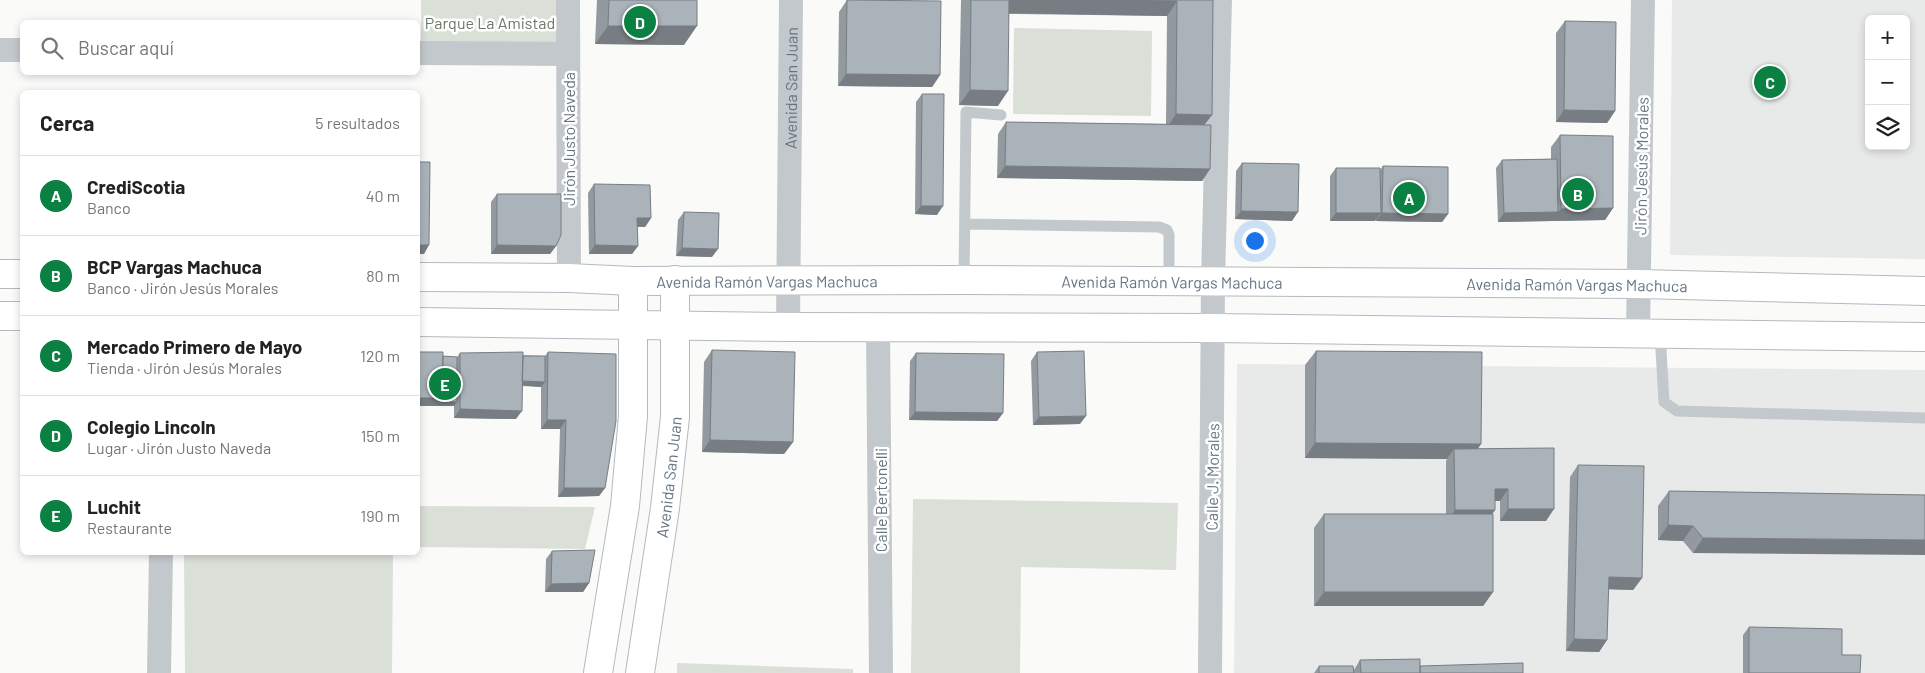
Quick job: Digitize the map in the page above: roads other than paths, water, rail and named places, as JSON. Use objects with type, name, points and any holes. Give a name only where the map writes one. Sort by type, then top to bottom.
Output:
[{"type":"main road","points":[[0,274],[20,274]]},
{"type":"main road","name":"Avenida Ramón Vargas Machuca","points":[[420,277],[569,278],[633,281],[964,280],[1639,284],[1925,292]]},
{"type":"main road","name":"Avenida San Juan","points":[[640,673],[665,508],[675,417],[675,280]]},
{"type":"main road","points":[[598,673],[624,506],[634,416],[633,281]]},
{"type":"main road","points":[[0,316],[20,316]]},
{"type":"main road","points":[[420,322],[878,328],[1213,328],[1925,337]]},
{"type":"street","name":"Jirón Justo Naveda","points":[[568,0],[569,278]]},
{"type":"street","name":"Avenida San Juan","points":[[788,327],[791,0]]},
{"type":"street","name":"Calle J. Morales","points":[[1210,673],[1213,281],[1220,0]]},
{"type":"street","name":"Jirón Jesús Morales","points":[[1643,0],[1639,284],[1649,333]]},
{"type":"street","points":[[0,50],[20,50]]},
{"type":"street","points":[[420,53],[568,54]]},
{"type":"street","name":"Calle Bertonelli","points":[[878,328],[881,673]]},
{"type":"street","points":[[160,673],[161,555]]},
{"type":"lane","points":[[964,280],[966,112],[1001,115]]},
{"type":"lane","points":[[965,224],[1158,227],[1166,230],[1169,235],[1169,281]]},
{"type":"lane","points":[[1649,333],[1664,402],[1677,411],[1925,418]]},
{"type":"place","name":"Colegio Lincoln","points":[[640,22]]},
{"type":"place","name":"Mercado Primero de Mayo","points":[[1770,82]]},
{"type":"place","name":"BCP Vargas Machuca","points":[[1578,194]]},
{"type":"place","name":"CrediScotia","points":[[1409,198]]},
{"type":"place","name":"Luchit","points":[[445,384]]},
{"type":"park label","name":"Parque La Amistad","points":[[490,22]]}]
